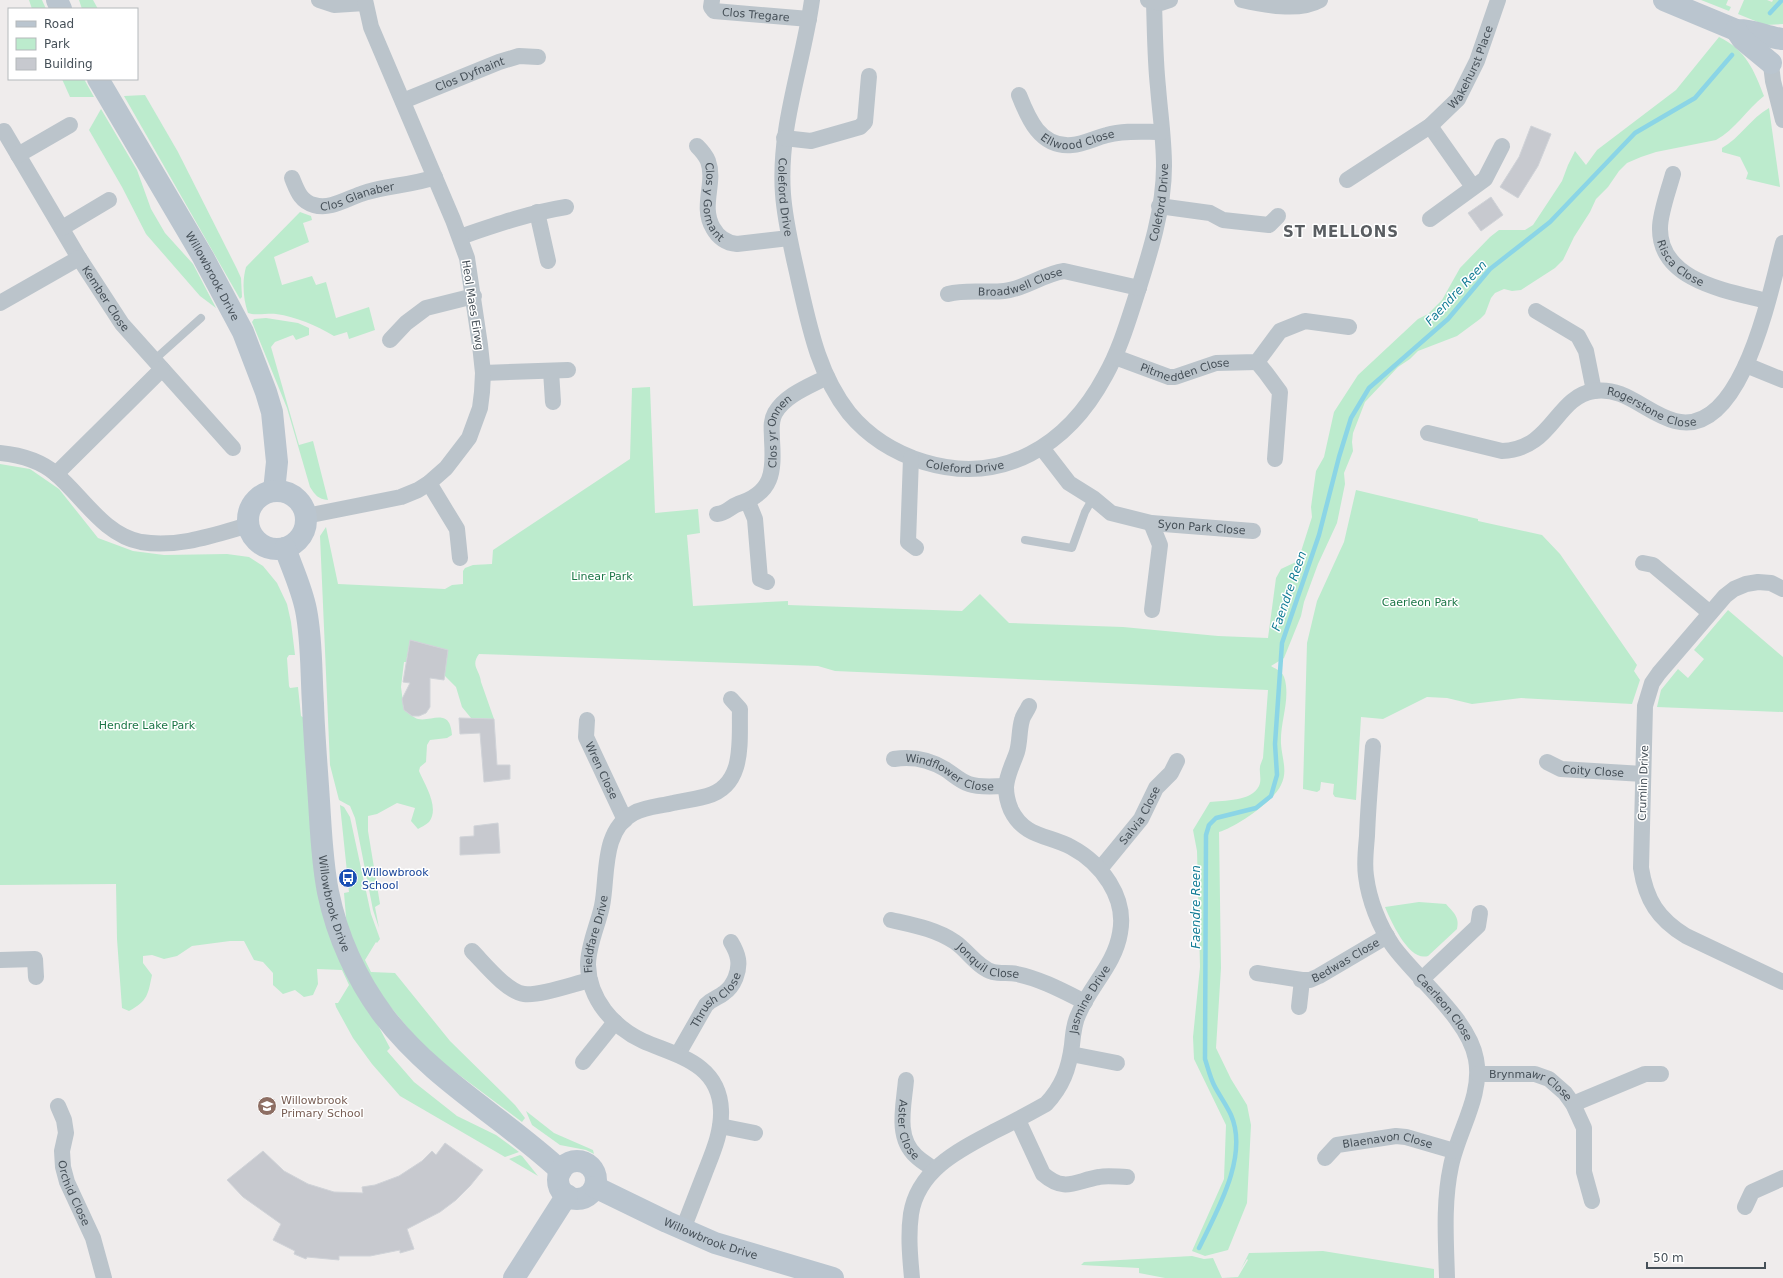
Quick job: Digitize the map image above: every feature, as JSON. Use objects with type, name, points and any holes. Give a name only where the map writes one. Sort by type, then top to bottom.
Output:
[{"type":"street","points":[[319,0],[334,5],[365,2]]},
{"type":"street","name":"Clos Tregare","points":[[712,0],[711,7],[714,11],[809,19]]},
{"type":"street","name":"Coleford Drive","points":[[812,0],[784,138],[783,194],[789,238],[811,335],[827,377],[849,413],[860,425],[884,443],[911,458],[934,465],[970,469],[1003,464],[1016,460],[1042,448],[1072,424],[1083,412],[1106,375],[1115,357],[1153,242],[1164,165],[1151,1]]},
{"type":"street","points":[[1151,1],[1161,3],[1170,0]]},
{"type":"street","points":[[1242,0],[1298,7],[1312,5],[1320,0]]},
{"type":"street","name":"Wakehurst Place","points":[[1347,180],[1430,126],[1458,99],[1477,61],[1498,0]]},
{"type":"street","points":[[1664,0],[1736,30],[1747,29],[1769,37],[1783,39]]},
{"type":"street","name":"Heol Maes Eirwg","points":[[306,516],[401,497],[418,490],[429,483],[446,468],[469,438],[480,408],[483,374],[474,296],[467,258],[436,178],[371,27],[365,2]]},
{"type":"street","points":[[1736,30],[1742,39],[1775,68]]},
{"type":"street","points":[[1783,39],[1774,46],[1772,51],[1775,68],[1773,81],[1783,120]]},
{"type":"street","name":"Clos Dyfnaint","points":[[403,101],[499,62],[519,56],[538,57]]},
{"type":"street","points":[[784,138],[811,141],[860,127],[865,122],[869,76]]},
{"type":"street","name":"Willowbrook Drive","points":[[99,80],[203,256],[243,332],[272,412],[277,462],[274,491]]},
{"type":"street","name":"Ellwood Close","points":[[1019,94],[1035,130],[1046,139],[1060,145],[1072,145],[1113,134],[1162,132]]},
{"type":"street","points":[[18,155],[70,125]]},
{"type":"street","points":[[1430,126],[1473,187]]},
{"type":"street","name":"Kember Close","points":[[4,131],[79,258],[122,324],[233,448]]},
{"type":"street","name":"Clos y Gornant","points":[[697,146],[708,162],[710,181],[706,208],[709,221],[716,233],[729,243],[737,244],[789,238]]},
{"type":"street","points":[[1430,219],[1485,178],[1502,146]]},
{"type":"street","name":"Risca Close","points":[[1673,174],[1659,227],[1661,242],[1667,254],[1676,266],[1703,284],[1767,301]]},
{"type":"street","name":"Clos Glanaber","points":[[292,178],[299,195],[305,201],[324,207],[375,190],[410,185],[436,178]]},
{"type":"street","points":[[62,228],[109,200]]},
{"type":"street","points":[[1159,206],[1210,213],[1223,220],[1269,225],[1278,216]]},
{"type":"street","points":[[460,237],[514,218],[537,212],[566,208]]},
{"type":"street","points":[[537,212],[548,261]]},
{"type":"street","name":"Rogerstone Close","points":[[1428,433],[1502,451],[1523,448],[1544,432],[1574,400],[1594,391],[1607,390],[1617,392],[1662,417],[1676,422],[1689,422],[1701,419],[1713,413],[1723,403],[1746,365],[1757,338],[1783,243]]},
{"type":"street","points":[[0,303],[79,258]]},
{"type":"street","name":"Broadwell Close","points":[[948,294],[960,290],[1004,291],[1016,288],[1053,272],[1064,271],[1139,288]]},
{"type":"street","points":[[390,340],[406,323],[426,308],[474,296]]},
{"type":"street","points":[[1536,311],[1578,336],[1586,350],[1594,391]]},
{"type":"street","points":[[1275,459],[1280,392],[1257,362],[1280,331],[1305,321],[1349,327]]},
{"type":"street","name":"Pitmedden Close","points":[[1115,357],[1169,377],[1175,377],[1216,363],[1257,362]]},
{"type":"street","points":[[56,474],[158,365]]},
{"type":"street","points":[[1746,365],[1783,380]]},
{"type":"street","points":[[483,374],[568,370]]},
{"type":"street","points":[[551,371],[553,402]]},
{"type":"street","name":"Clos yr Onnen","points":[[717,514],[725,513],[737,505],[748,502],[765,487],[771,477],[774,465],[771,424],[775,413],[787,399],[827,377]]},
{"type":"street","name":"Syon Park Close","points":[[1042,448],[1068,483],[1093,498],[1111,513],[1151,523],[1253,531]]},
{"type":"street","points":[[0,453],[34,461],[56,474],[96,515],[120,535],[140,541],[156,543],[189,542],[249,525]]},
{"type":"street","points":[[911,458],[908,542],[916,548]]},
{"type":"street","points":[[429,483],[457,529],[460,558]]},
{"type":"street","points":[[274,491],[283,492],[298,500],[303,507],[306,516],[304,532],[296,542],[285,548],[275,549],[266,547],[255,538],[249,525],[248,516],[251,507],[261,496],[274,491]]},
{"type":"street","points":[[748,502],[755,519],[760,579],[767,582]]},
{"type":"street","name":"Syon Park Close","points":[[1151,523],[1160,545],[1152,610]]},
{"type":"street","name":"Willowbrook Drive","points":[[285,548],[306,609],[325,874],[332,908],[351,960],[372,999],[394,1028],[414,1050],[433,1068],[525,1139],[561,1170]]},
{"type":"street","points":[[1642,563],[1653,565],[1710,613]]},
{"type":"street","name":"Crumlin Drive","points":[[1781,975],[1686,936],[1662,918],[1646,894],[1641,868],[1645,706],[1652,683],[1710,613],[1725,596],[1734,589],[1746,584],[1758,582],[1771,584],[1783,589]]},
{"type":"street","name":"Fieldfare Drive","points":[[683,1229],[718,1140],[721,1110],[718,1093],[710,1078],[700,1067],[678,1054],[643,1041],[628,1033],[615,1022],[601,1006],[594,993],[590,980],[588,964],[590,950],[604,898],[606,859],[611,842],[625,820],[634,813],[646,809],[708,796],[726,785],[734,774],[738,760],[740,709],[731,699]]},
{"type":"street","name":"Jasmine Drive","points":[[912,1278],[909,1228],[915,1198],[922,1183],[934,1169],[970,1144],[1046,1104],[1055,1094],[1063,1082],[1071,1054],[1075,1024],[1085,1002],[1110,963],[1117,947],[1121,932],[1121,913],[1117,897],[1110,882],[1100,869],[1087,857],[1071,846],[1033,832],[1022,826],[1009,805],[1006,786],[1009,772],[1020,744],[1022,720],[1029,706]]},
{"type":"street","name":"Wren Close","points":[[587,720],[586,737],[625,820]]},
{"type":"street","name":"Caerleon Close","points":[[1373,746],[1368,807],[1366,874],[1373,904],[1386,936],[1421,980],[1463,1026],[1468,1034],[1476,1059],[1478,1074],[1472,1103],[1454,1151],[1446,1199],[1447,1278]]},
{"type":"street","name":"Windflower Close","points":[[894,758],[904,757],[918,759],[935,764],[969,784],[979,786],[1006,786]]},
{"type":"street","name":"Salvia Close","points":[[1100,869],[1141,819],[1156,788],[1171,773],[1177,761]]},
{"type":"street","name":"Coity Close","points":[[1547,762],[1561,769],[1643,774]]},
{"type":"street","points":[[1421,980],[1478,926],[1480,913]]},
{"type":"street","name":"Jonquil Close","points":[[892,920],[917,926],[946,936],[983,967],[992,972],[1024,975],[1058,988],[1085,1002]]},
{"type":"street","name":"Bedwas Close","points":[[1257,973],[1310,980],[1386,936]]},
{"type":"street","name":"Thrush Close","points":[[678,1054],[706,1005],[712,998],[724,993],[732,986],[736,977],[738,960],[732,942]]},
{"type":"street","points":[[472,951],[507,986],[523,994],[534,993],[590,980]]},
{"type":"street","points":[[0,960],[35,959],[36,978]]},
{"type":"street","name":"Bedwas Close","points":[[1299,1007],[1302,980]]},
{"type":"street","points":[[583,1062],[615,1022]]},
{"type":"street","points":[[1071,1054],[1117,1063]]},
{"type":"street","name":"Brynmawr Close","points":[[1478,1074],[1535,1074],[1549,1079],[1565,1093],[1573,1104],[1584,1128],[1584,1172],[1592,1201]]},
{"type":"street","points":[[1573,1104],[1645,1074],[1661,1074]]},
{"type":"street","name":"Aster Close","points":[[906,1080],[902,1128],[904,1138],[908,1147],[916,1156],[934,1169]]},
{"type":"street","name":"Orchid Close","points":[[58,1106],[64,1120],[66,1133],[62,1151],[63,1167],[67,1182],[93,1238],[104,1278]]},
{"type":"street","points":[[1018,1120],[1043,1174],[1049,1179],[1060,1184],[1071,1185],[1100,1176],[1127,1177]]},
{"type":"street","points":[[720,1126],[755,1133]]},
{"type":"street","name":"Blaenavon Close","points":[[1325,1158],[1337,1144],[1396,1136],[1406,1137],[1454,1151]]},
{"type":"street","points":[[576,1161],[588,1164],[595,1174],[595,1187],[588,1195],[582,1198],[567,1195],[560,1186],[559,1181],[561,1170],[565,1166],[576,1161]]},
{"type":"street","points":[[1745,1207],[1752,1192],[1783,1178]]},
{"type":"street","name":"Willowbrook Drive","points":[[595,1187],[715,1243],[790,1272],[833,1278]]},
{"type":"street","points":[[514,1278],[567,1195]]},
{"type":"lane","points":[[158,365],[202,318]]},
{"type":"lane","points":[[1025,540],[1072,548],[1093,498]]},
{"type":"green space","points":[[29,0],[42,0],[46,8],[32,8]]},
{"type":"green space","points":[[79,0],[93,0],[97,8],[82,8]]},
{"type":"green space","points":[[1701,0],[1728,0],[1726,5],[1731,7],[1729,11]]},
{"type":"green space","points":[[1744,0],[1767,0],[1772,2],[1773,0],[1783,0],[1783,24],[1765,25],[1738,14]]},
{"type":"green space","name":"Linear Park","points":[[1719,37],[1736,48],[1748,62],[1757,78],[1764,96],[1729,131],[1716,140],[1656,152],[1627,163],[1619,171],[1608,187],[1596,199],[1590,212],[1574,237],[1563,260],[1555,268],[1521,290],[1512,291],[1504,289],[1495,293],[1491,298],[1485,314],[1480,319],[1457,336],[1418,351],[1410,359],[1398,367],[1365,402],[1353,433],[1353,451],[1344,473],[1345,484],[1337,523],[1318,564],[1304,602],[1301,616],[1284,658],[1271,666],[1280,671],[1283,675],[1286,688],[1286,704],[1281,736],[1284,770],[1283,780],[1277,791],[1263,806],[1235,825],[1219,832],[1221,968],[1216,1048],[1231,1079],[1247,1105],[1251,1125],[1247,1203],[1228,1250],[1205,1256],[1192,1251],[1224,1179],[1226,1125],[1194,1059],[1193,1037],[1200,967],[1197,851],[1193,830],[1210,802],[1244,798],[1255,791],[1259,786],[1260,766],[1263,758],[1268,690],[835,671],[818,666],[479,654],[476,658],[475,665],[494,719],[471,718],[462,707],[456,687],[444,675],[448,650],[410,640],[406,662],[404,662],[401,687],[404,710],[418,719],[444,718],[451,726],[452,735],[447,738],[430,740],[427,745],[426,762],[420,767],[419,771],[432,803],[433,810],[429,822],[418,829],[411,821],[415,808],[397,803],[377,814],[368,816],[368,831],[380,904],[375,907],[379,928],[373,910],[355,818],[350,806],[339,800],[330,765],[320,536],[326,527],[338,584],[445,589],[452,585],[463,584],[463,571],[465,568],[473,565],[492,564],[493,550],[630,459],[632,388],[650,387],[655,513],[698,509],[700,533],[687,535],[693,606],[788,601],[788,605],[962,611],[980,594],[1009,623],[1123,627],[1218,636],[1268,638],[1276,578],[1281,569],[1298,561],[1312,517],[1311,507],[1316,471],[1324,457],[1334,412],[1358,375],[1418,319],[1428,314],[1442,300],[1460,268],[1490,237],[1499,230],[1525,230],[1533,225],[1562,181],[1575,151],[1586,165],[1597,150],[1676,90]]},
{"type":"green space","points":[[62,80],[85,80],[94,97],[70,97]]},
{"type":"green space","points":[[145,95],[178,152],[237,269],[241,278],[242,297],[240,299],[124,96]]},
{"type":"green space","points":[[1769,108],[1780,187],[1746,179],[1748,173],[1740,157],[1722,152],[1722,148]]},
{"type":"green space","points":[[101,109],[137,170],[151,209],[165,233],[193,264],[216,308],[200,296],[146,234],[122,187],[89,130]]},
{"type":"green space","points":[[300,212],[311,216],[312,220],[303,223],[309,242],[274,257],[282,285],[312,276],[316,285],[326,282],[336,318],[369,307],[375,330],[349,339],[347,332],[334,336],[299,319],[276,314],[248,313],[244,290],[246,267]]},
{"type":"green space","points":[[266,318],[298,323],[309,328],[309,335],[296,340],[293,335],[275,342],[271,347],[299,445],[313,441],[328,500],[317,496],[310,487],[287,408],[252,322],[254,319]]},
{"type":"green space","name":"Hendre Lake Park","points":[[0,464],[30,469],[59,489],[98,538],[133,551],[164,555],[227,554],[249,557],[263,566],[277,583],[287,604],[291,622],[295,655],[289,655],[287,658],[289,686],[290,688],[298,687],[301,716],[304,718],[312,832],[371,1012],[390,1048],[387,1051],[414,1082],[457,1116],[496,1135],[519,1152],[505,1157],[400,1096],[372,1064],[353,1038],[336,1007],[335,1003],[338,1003],[349,985],[342,970],[317,969],[318,984],[313,995],[304,997],[295,990],[283,994],[273,985],[273,973],[263,962],[254,960],[244,941],[230,941],[192,946],[177,956],[164,959],[152,955],[143,956],[143,963],[152,975],[148,992],[140,1004],[129,1011],[122,1008],[117,939],[116,884],[0,885]]},
{"type":"green space","name":"Caerleon Park","points":[[1356,490],[1478,519],[1478,521],[1542,535],[1560,554],[1637,665],[1634,671],[1640,680],[1632,704],[1521,698],[1472,704],[1447,698],[1427,697],[1383,719],[1361,717],[1356,800],[1335,797],[1333,794],[1334,784],[1321,782],[1320,790],[1317,792],[1303,789],[1307,643],[1317,601],[1344,542]]},
{"type":"green space","points":[[1728,610],[1783,657],[1783,712],[1657,707],[1661,690],[1678,669],[1688,678],[1704,659],[1694,650]]},
{"type":"green space","points":[[340,805],[344,807],[350,817],[371,914],[380,939],[377,943],[376,942],[365,960],[371,972],[395,973],[450,1041],[515,1105],[525,1118],[522,1122],[427,1051],[374,987],[347,929],[344,893],[349,892],[348,884],[350,884],[349,872],[347,872]]},
{"type":"green space","points":[[1419,902],[1446,904],[1458,921],[1457,929],[1428,956],[1421,956],[1414,953],[1408,947],[1396,930],[1385,907]]},
{"type":"green space","points":[[526,1111],[554,1133],[593,1150],[594,1154],[586,1150],[560,1145],[532,1125]]},
{"type":"green space","points":[[520,1155],[522,1156],[538,1176],[509,1159]]},
{"type":"green space","points":[[1323,1251],[1434,1269],[1434,1278],[1222,1278],[1238,1277],[1248,1260],[1247,1259],[1241,1269],[1249,1253]]},
{"type":"green space","points":[[1192,1256],[1204,1259],[1213,1258],[1222,1278],[1165,1278],[1139,1273],[1139,1268],[1081,1265],[1084,1262]]},
{"type":"building","points":[[1531,126],[1551,134],[1538,166],[1518,198],[1500,187],[1519,157]]},
{"type":"building","points":[[1491,197],[1503,215],[1481,231],[1468,213]]},
{"type":"building","points":[[410,640],[448,650],[444,680],[430,678],[430,707],[426,713],[419,716],[412,716],[404,710],[402,699],[410,683],[403,682]]},
{"type":"building","points":[[459,718],[494,719],[497,765],[510,765],[510,779],[484,782],[480,733],[460,734]]},
{"type":"building","points":[[498,823],[500,853],[460,855],[460,837],[474,836],[474,826]]},
{"type":"building","points":[[445,1143],[483,1170],[456,1200],[440,1212],[407,1229],[414,1249],[400,1253],[400,1250],[370,1256],[339,1256],[339,1260],[307,1257],[306,1259],[294,1254],[295,1251],[273,1240],[281,1224],[243,1197],[227,1180],[263,1151],[284,1171],[308,1184],[334,1192],[363,1193],[362,1187],[375,1185],[399,1176],[422,1161],[432,1151],[436,1155]]},
{"type":"waterway","name":"Faendre Reen","points":[[1770,13],[1782,0]]},
{"type":"waterway","name":"Faendre Reen","points":[[1199,1248],[1222,1200],[1234,1165],[1236,1148],[1236,1131],[1231,1115],[1214,1085],[1205,1059],[1206,835],[1209,825],[1216,818],[1256,808],[1271,796],[1277,775],[1275,744],[1282,643],[1319,535],[1339,457],[1351,418],[1369,388],[1448,319],[1490,269],[1550,222],[1635,133],[1695,98],[1732,55]]},
{"type":"place","name":"Willowbrook School","points":[[348,878]]},
{"type":"place","name":"Willowbrook Primary School","points":[[267,1106]]},
{"type":"district","name":"ST MELLONS","points":[[1341,232]]}]
